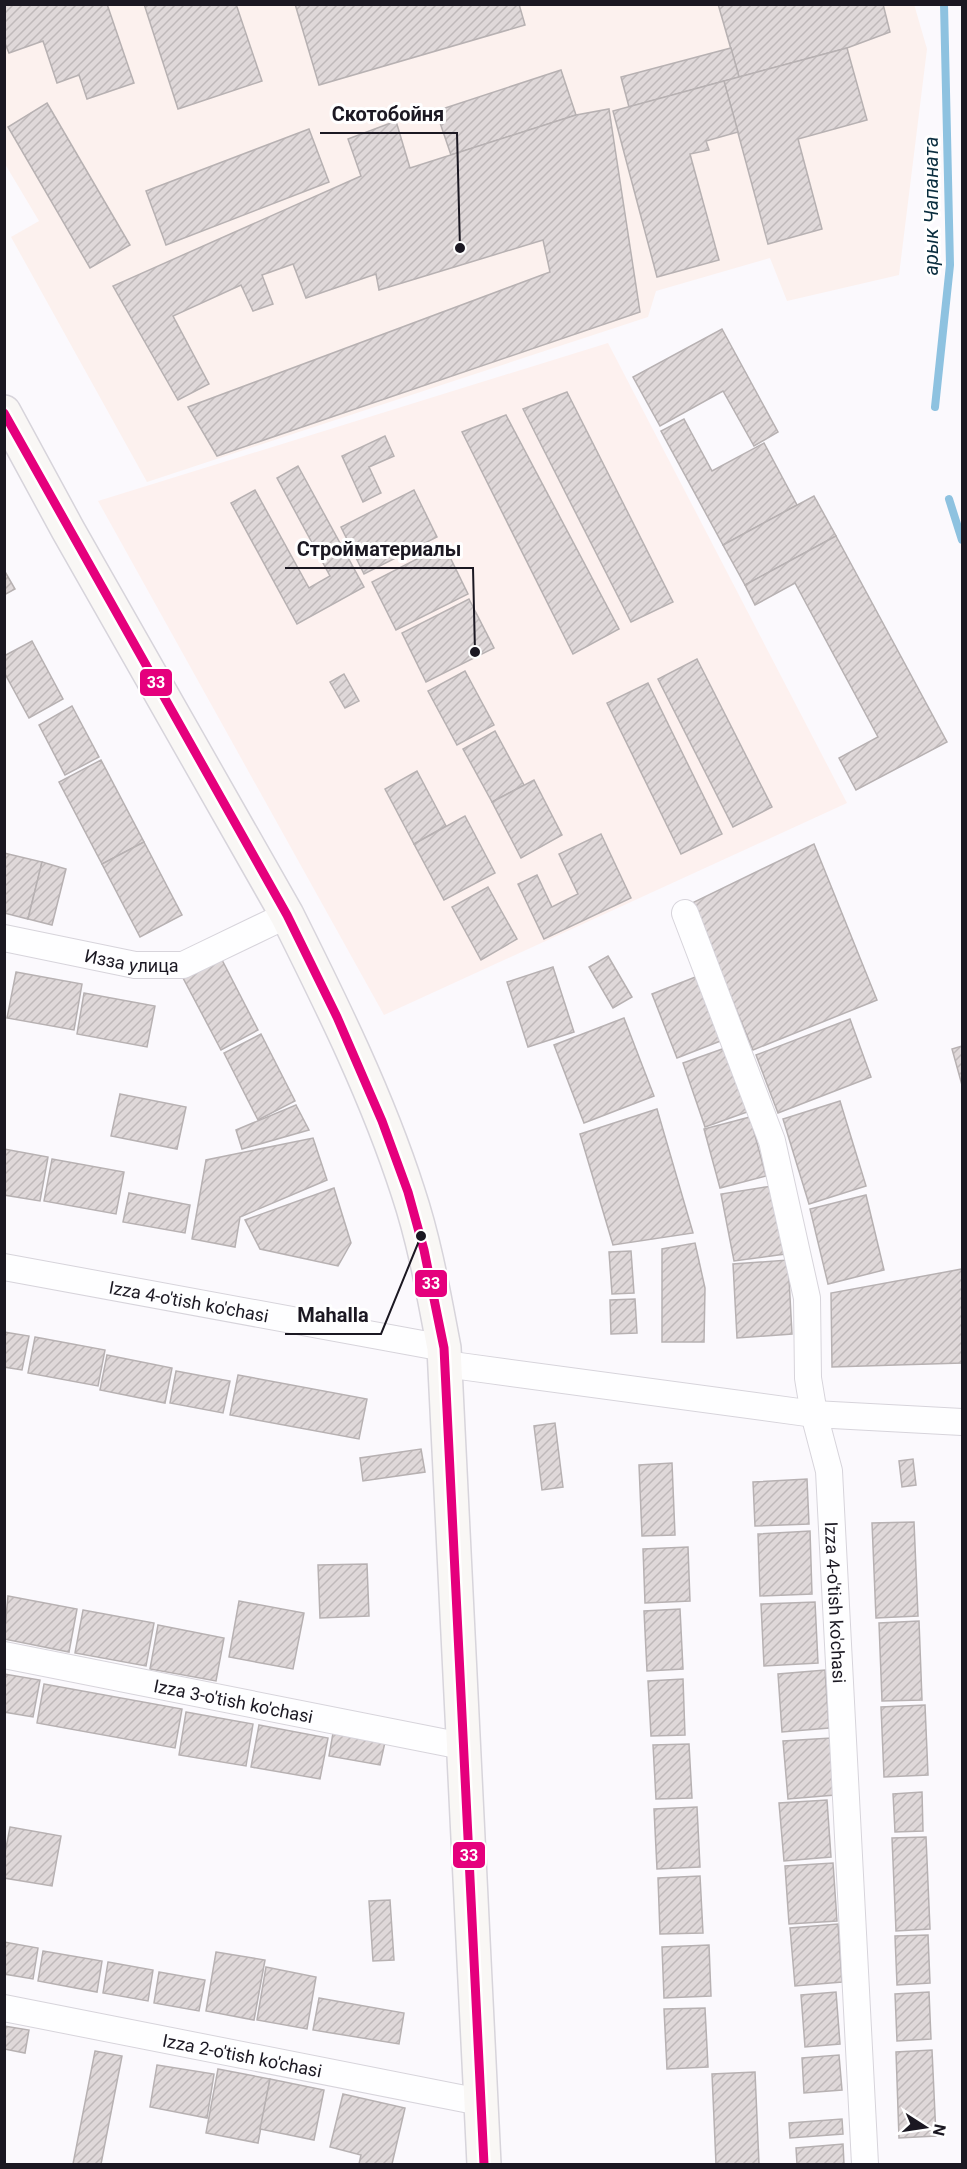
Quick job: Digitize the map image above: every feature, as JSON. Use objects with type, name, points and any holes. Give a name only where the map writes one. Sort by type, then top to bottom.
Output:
[{"type":"main road","points":[[4,412],[68,530],[287,915],[350,1045],[391,1143],[421,1236],[445,1356],[483,2164]]},
{"type":"street","points":[[685,913],[772,1140],[807,1298],[808,1378],[814,1414],[963,1422]]},
{"type":"street","name":"Изза улица","points":[[4,938],[135,965],[183,965],[287,915]]},
{"type":"street","name":"Izza 4-o'tish ko'chasi","points":[[4,1267],[445,1356],[814,1414],[830,1471],[865,2164]]},
{"type":"street","name":"Izza 3-o'tish ko'chasi","points":[[4,1655],[462,1746]]},
{"type":"street","name":"Izza 2-o'tish ko'chasi","points":[[4,2008],[480,2102]]},
{"type":"shaded area","points":[[914,4],[927,49],[899,275],[787,301],[770,258],[656,291],[648,317],[147,482],[11,237],[39,221],[5,164],[5,5]]},
{"type":"shaded area","points":[[608,343],[847,803],[384,1015],[98,501]]},
{"type":"building","points":[[4,4],[107,4],[134,83],[87,99],[79,75],[57,83],[43,41],[9,53],[4,41]]},
{"type":"building","points":[[144,4],[236,4],[262,81],[178,109]]},
{"type":"building","points":[[295,4],[519,4],[525,25],[319,85]]},
{"type":"building","points":[[718,4],[883,4],[890,32],[847,48],[739,77]]},
{"type":"building","points":[[731,48],[739,77],[629,107],[621,77]]},
{"type":"building","points":[[847,48],[867,120],[798,139],[822,229],[768,244],[724,81]]},
{"type":"building","points":[[561,70],[576,115],[451,155],[436,111]]},
{"type":"building","points":[[724,81],[738,132],[706,141],[709,150],[690,154],[719,260],[657,277],[613,111]]},
{"type":"building","points":[[47,103],[130,245],[90,268],[8,127]]},
{"type":"building","points":[[609,109],[640,312],[217,456],[188,407],[550,272],[543,240],[379,290],[376,274],[306,298],[293,264],[262,275],[273,304],[253,311],[241,285],[173,316],[209,384],[178,400],[113,286],[361,176],[348,139],[396,121],[410,168],[576,115]]},
{"type":"building","points":[[309,129],[329,182],[166,245],[146,191]]},
{"type":"building","points":[[722,329],[778,432],[754,446],[723,391],[660,426],[633,377]]},
{"type":"building","points":[[567,392],[673,602],[631,622],[523,409]]},
{"type":"building","points":[[506,415],[619,629],[573,654],[462,432]]},
{"type":"building","points":[[684,419],[712,471],[764,443],[797,505],[723,545],[661,431]]},
{"type":"building","points":[[385,436],[394,456],[369,467],[381,493],[363,502],[342,456]]},
{"type":"building","points":[[298,466],[364,587],[297,624],[231,503],[255,490],[309,588],[330,576],[277,478]]},
{"type":"building","points":[[414,490],[437,537],[364,574],[341,527]]},
{"type":"building","points":[[814,496],[836,536],[745,585],[723,545]]},
{"type":"building","points":[[836,536],[947,742],[856,790],[839,758],[878,737],[795,583],[755,605],[745,585]]},
{"type":"building","points":[[444,545],[468,594],[396,630],[372,582]]},
{"type":"building","points":[[4,570],[15,589],[4,595]]},
{"type":"building","points":[[469,599],[494,648],[426,682],[402,633]]},
{"type":"building","points":[[32,641],[63,699],[29,718],[4,672],[4,656]]},
{"type":"building","points":[[697,659],[772,807],[733,827],[658,679]]},
{"type":"building","points":[[465,671],[494,725],[457,745],[428,691]]},
{"type":"building","points":[[344,674],[359,701],[345,708],[330,682]]},
{"type":"building","points":[[648,683],[722,834],[681,854],[607,703]]},
{"type":"building","points":[[72,706],[99,757],[65,775],[39,725]]},
{"type":"building","points":[[495,731],[524,785],[492,802],[463,749]]},
{"type":"building","points":[[101,760],[144,842],[102,864],[59,782]]},
{"type":"building","points":[[417,771],[446,826],[414,844],[385,789]]},
{"type":"building","points":[[534,780],[562,835],[521,858],[492,802]]},
{"type":"building","points":[[465,816],[495,873],[444,900],[414,844]]},
{"type":"building","points":[[601,834],[631,898],[544,939],[518,884],[537,875],[552,907],[578,894],[559,854]]},
{"type":"building","points":[[144,842],[182,915],[140,937],[102,864]]},
{"type":"building","points":[[814,844],[877,1000],[753,1050],[692,903]]},
{"type":"building","points":[[4,853],[42,862],[28,919],[4,913]]},
{"type":"building","points":[[42,862],[66,869],[52,925],[28,919]]},
{"type":"building","points":[[488,887],[517,939],[481,960],[452,907]]},
{"type":"building","points":[[220,956],[258,1030],[221,1050],[182,976]]},
{"type":"building","points":[[608,956],[632,997],[613,1008],[589,967]]},
{"type":"building","points":[[553,967],[574,1032],[528,1047],[507,982]]},
{"type":"building","points":[[16,972],[82,984],[74,1030],[7,1018]]},
{"type":"building","points":[[698,976],[723,1040],[677,1058],[652,994]]},
{"type":"building","points":[[84,993],[155,1006],[147,1047],[77,1034]]},
{"type":"building","points":[[624,1018],[654,1096],[584,1123],[554,1045]]},
{"type":"building","points":[[850,1019],[871,1077],[778,1113],[756,1055]]},
{"type":"building","points":[[261,1034],[295,1101],[258,1120],[224,1053]]},
{"type":"building","points":[[962,1046],[962,1085],[952,1049]]},
{"type":"building","points":[[725,1048],[747,1112],[705,1127],[683,1063]]},
{"type":"building","points":[[120,1094],[186,1107],[177,1149],[111,1136]]},
{"type":"building","points":[[840,1101],[866,1186],[809,1204],[783,1119]]},
{"type":"building","points":[[296,1105],[309,1130],[242,1149],[236,1130]]},
{"type":"building","points":[[657,1109],[693,1233],[613,1245],[580,1134]]},
{"type":"building","points":[[750,1117],[766,1176],[720,1188],[704,1129]]},
{"type":"building","points":[[313,1138],[327,1180],[240,1217],[235,1247],[192,1239],[206,1160]]},
{"type":"building","points":[[4,1149],[48,1157],[40,1201],[4,1195]]},
{"type":"building","points":[[52,1159],[124,1172],[116,1214],[44,1201]]},
{"type":"building","points":[[772,1186],[785,1254],[734,1261],[721,1194]]},
{"type":"building","points":[[334,1188],[351,1243],[338,1266],[260,1249],[245,1220]]},
{"type":"building","points":[[129,1193],[190,1205],[185,1233],[123,1222]]},
{"type":"building","points":[[866,1195],[884,1270],[828,1284],[810,1209]]},
{"type":"building","points":[[695,1243],[705,1288],[704,1342],[662,1342],[662,1249]]},
{"type":"building","points":[[631,1251],[634,1293],[612,1294],[609,1252]]},
{"type":"building","points":[[788,1260],[792,1334],[737,1338],[733,1264]]},
{"type":"building","points":[[962,1269],[962,1363],[832,1367],[831,1293]]},
{"type":"building","points":[[635,1299],[637,1333],[611,1334],[610,1300]]},
{"type":"building","points":[[4,1332],[29,1336],[22,1370],[4,1367]]},
{"type":"building","points":[[35,1337],[105,1350],[98,1386],[28,1373]]},
{"type":"building","points":[[107,1355],[172,1368],[165,1403],[100,1390]]},
{"type":"building","points":[[176,1371],[230,1381],[223,1413],[170,1403]]},
{"type":"building","points":[[238,1375],[367,1399],[359,1439],[230,1415]]},
{"type":"building","points":[[555,1423],[563,1487],[542,1490],[534,1426]]},
{"type":"building","points":[[421,1449],[425,1472],[363,1481],[360,1458]]},
{"type":"building","points":[[913,1459],[916,1485],[902,1487],[899,1461]]},
{"type":"building","points":[[672,1463],[675,1535],[642,1536],[639,1465]]},
{"type":"building","points":[[807,1479],[809,1524],[755,1526],[753,1482]]},
{"type":"building","points":[[914,1522],[918,1616],[876,1618],[872,1523]]},
{"type":"building","points":[[810,1531],[812,1594],[760,1596],[758,1534]]},
{"type":"building","points":[[688,1547],[690,1601],[645,1603],[643,1549]]},
{"type":"building","points":[[367,1564],[369,1616],[320,1618],[318,1565]]},
{"type":"building","points":[[8,1596],[77,1609],[69,1652],[4,1639]]},
{"type":"building","points":[[239,1601],[304,1613],[293,1669],[229,1657]]},
{"type":"building","points":[[815,1602],[818,1663],[764,1666],[761,1604]]},
{"type":"building","points":[[680,1609],[683,1669],[647,1671],[644,1611]]},
{"type":"building","points":[[83,1610],[154,1623],[146,1666],[75,1653]]},
{"type":"building","points":[[919,1621],[922,1700],[882,1701],[879,1623]]},
{"type":"building","points":[[158,1625],[224,1638],[216,1681],[150,1669]]},
{"type":"building","points":[[825,1670],[829,1728],[782,1732],[778,1674]]},
{"type":"building","points":[[4,1674],[40,1680],[33,1717],[4,1712]]},
{"type":"building","points":[[683,1679],[685,1735],[651,1736],[648,1681]]},
{"type":"building","points":[[44,1684],[182,1709],[175,1748],[37,1723]]},
{"type":"building","points":[[925,1705],[928,1775],[884,1777],[881,1707]]},
{"type":"building","points":[[186,1712],[253,1724],[246,1766],[179,1755]]},
{"type":"building","points":[[259,1725],[328,1738],[320,1779],[251,1767]]},
{"type":"building","points":[[333,1733],[385,1742],[380,1765],[329,1756]]},
{"type":"building","points":[[831,1738],[835,1795],[788,1799],[783,1741]]},
{"type":"building","points":[[689,1744],[692,1798],[656,1799],[653,1745]]},
{"type":"building","points":[[922,1792],[923,1831],[895,1832],[893,1794]]},
{"type":"building","points":[[827,1800],[831,1857],[784,1861],[779,1803]]},
{"type":"building","points":[[697,1807],[700,1867],[657,1869],[654,1809]]},
{"type":"building","points":[[10,1827],[61,1836],[52,1886],[4,1878],[4,1858]]},
{"type":"building","points":[[926,1837],[930,1929],[896,1931],[892,1838]]},
{"type":"building","points":[[833,1863],[837,1921],[789,1924],[785,1866]]},
{"type":"building","points":[[700,1876],[703,1933],[660,1934],[658,1878]]},
{"type":"building","points":[[390,1900],[394,1960],[373,1961],[369,1901]]},
{"type":"building","points":[[838,1924],[842,1982],[795,1986],[790,1928]]},
{"type":"building","points":[[928,1935],[930,1983],[897,1985],[895,1936]]},
{"type":"building","points":[[4,1942],[38,1948],[33,1979],[4,1974]]},
{"type":"building","points":[[709,1945],[711,1996],[664,1998],[662,1947]]},
{"type":"building","points":[[43,1951],[102,1961],[97,1992],[38,1981]]},
{"type":"building","points":[[216,1952],[265,1960],[254,2020],[206,2011]]},
{"type":"building","points":[[108,1962],[153,1970],[148,2001],[103,1993]]},
{"type":"building","points":[[266,1967],[316,1977],[307,2029],[257,2020]]},
{"type":"building","points":[[159,1972],[205,1980],[199,2011],[154,2003]]},
{"type":"building","points":[[836,1992],[840,2044],[805,2047],[801,1995]]},
{"type":"building","points":[[929,1992],[931,2039],[897,2041],[895,1994]]},
{"type":"building","points":[[319,1998],[404,2013],[399,2044],[313,2030]]},
{"type":"building","points":[[705,2008],[708,2067],[667,2069],[664,2009]]},
{"type":"building","points":[[4,2026],[29,2030],[25,2053],[4,2049]]},
{"type":"building","points":[[932,2050],[936,2136],[899,2138],[896,2052]]},
{"type":"building","points":[[95,2051],[122,2056],[101,2164],[73,2164]]},
{"type":"building","points":[[839,2055],[842,2090],[804,2093],[802,2058]]},
{"type":"building","points":[[157,2065],[214,2074],[207,2118],[150,2107]]},
{"type":"building","points":[[218,2069],[270,2079],[258,2143],[206,2133]]},
{"type":"building","points":[[755,2072],[759,2164],[716,2164],[712,2074]]},
{"type":"building","points":[[270,2079],[324,2090],[314,2140],[260,2129]]},
{"type":"building","points":[[343,2094],[405,2108],[392,2164],[359,2164],[361,2155],[330,2147]]},
{"type":"building","points":[[842,2119],[843,2134],[790,2138],[789,2123]]},
{"type":"building","points":[[843,2144],[844,2164],[797,2164],[796,2148]]},
{"type":"waterway","name":"арык Чапаната","points":[[935,407],[950,265],[944,4]]},
{"type":"waterway","name":"арык Чапаната","points":[[949,499],[962,540]]},
{"type":"transit line","name":"33","points":[[4,413],[287,915],[337,1017],[382,1121],[408,1192],[424,1250],[444,1348],[484,2164]]},
{"type":"place","name":"Скотобойня","points":[[460,248]]},
{"type":"place","name":"Стройматериалы","points":[[475,652]]},
{"type":"place","name":"Mahalla","points":[[421,1236]]}]
